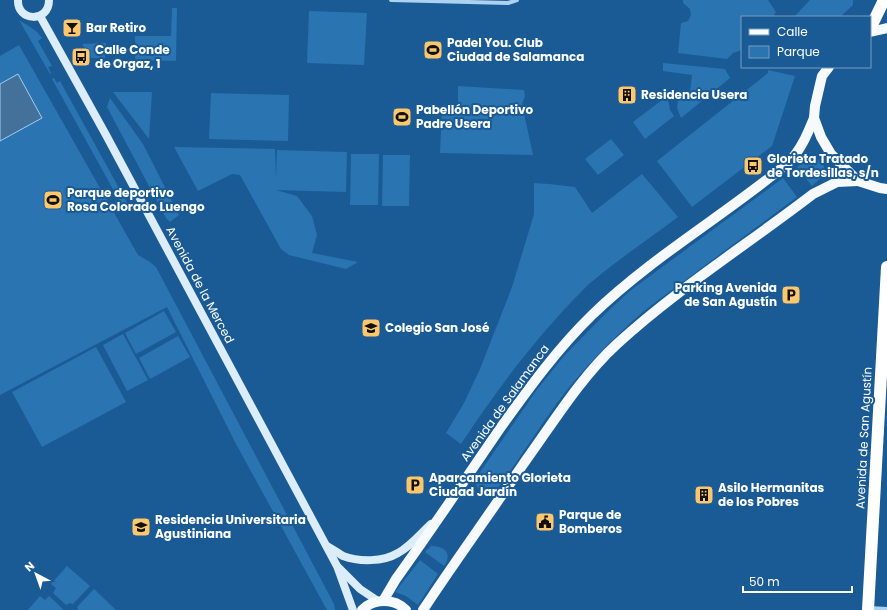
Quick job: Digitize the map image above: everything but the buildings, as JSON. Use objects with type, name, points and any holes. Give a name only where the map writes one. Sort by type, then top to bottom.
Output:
[{"type":"highway","points":[[871,27],[884,0]]},
{"type":"highway","name":"Avenida de San Agustín","points":[[868,609],[887,268]]},
{"type":"main road","points":[[18,0],[19,8],[26,15],[35,17],[40,16],[47,9],[49,0]]},
{"type":"main road","name":"Avenida de la Merced","points":[[40,16],[110,142],[327,546],[337,566],[353,610]]},
{"type":"main road","points":[[871,32],[887,28]]},
{"type":"main road","points":[[828,68],[822,76],[815,106],[814,118],[821,137],[831,154],[858,181]]},
{"type":"main road","name":"Avenida de Salamanca","points":[[380,601],[530,388],[556,354],[592,315],[627,284],[788,163],[795,156],[805,140],[814,118]]},
{"type":"main road","points":[[423,610],[560,413],[588,376],[616,345],[651,315],[813,194],[837,182],[858,181],[887,189]]},
{"type":"main road","points":[[327,546],[342,555],[358,559],[376,560],[387,557],[397,554],[409,546],[442,512]]},
{"type":"main road","name":"Avenida de la Merced","points":[[337,566],[360,589],[380,601]]},
{"type":"main road","points":[[362,610],[371,604],[380,601],[397,604],[406,610]]},
{"type":"street","points":[[391,0],[508,3],[517,0]]},
{"type":"street","points":[[868,609],[887,609]]},
{"type":"green space","points":[[683,0],[768,0],[776,12],[774,16],[741,16],[741,50],[733,53],[727,59],[678,53],[681,23],[688,21],[691,15],[690,9],[683,3]]},
{"type":"green space","points":[[810,0],[853,0],[853,5],[841,16],[795,16]]},
{"type":"green space","points":[[172,8],[177,8],[176,61],[135,60],[135,36],[171,36]]},
{"type":"green space","points":[[309,11],[367,13],[364,65],[307,63]]},
{"type":"green space","points":[[19,20],[34,30],[42,38],[38,41],[52,66],[48,67],[51,73],[50,74]]},
{"type":"green space","points":[[106,43],[105,58],[91,58],[82,44]]},
{"type":"green space","name":"Parque deportivo Rosa Colorado Luengo","points":[[19,45],[138,255],[156,267],[334,604],[335,610],[327,610],[236,444],[167,307],[0,395],[0,56]]},
{"type":"green space","points":[[663,63],[725,69],[730,78],[681,118],[677,108],[678,100],[689,101],[692,75],[663,71]]},
{"type":"green space","points":[[768,70],[795,76],[772,146],[692,207],[657,161],[768,73]]},
{"type":"green space","points":[[54,78],[57,83],[60,81],[130,208],[125,211],[52,79]]},
{"type":"green space","points":[[458,86],[524,90],[525,96],[522,104],[533,155],[440,153],[442,109],[458,109]]},
{"type":"green space","points":[[113,92],[152,92],[149,139]]},
{"type":"green space","points":[[211,93],[289,95],[288,141],[209,139]]},
{"type":"green space","points":[[110,98],[143,144],[179,215],[170,222],[166,218],[107,107]]},
{"type":"green space","points":[[668,99],[670,110],[674,116],[645,139],[633,122],[662,100]]},
{"type":"green space","points":[[611,139],[624,155],[598,175],[585,159]]},
{"type":"green space","points":[[174,147],[275,149],[276,178],[277,150],[347,152],[346,192],[276,190],[297,196],[312,216],[317,235],[312,253],[358,262],[346,269],[289,255],[281,249],[240,175],[232,174],[198,191]]},
{"type":"green space","points":[[351,154],[379,154],[378,205],[350,205]]},
{"type":"green space","points":[[383,155],[410,155],[409,206],[382,206]]},
{"type":"green space","points":[[811,158],[820,161],[824,165],[824,175],[812,186],[797,167]]},
{"type":"green space","points":[[642,174],[678,217],[586,286],[534,344],[489,403],[461,444],[446,433],[464,403],[480,369],[512,287],[534,214],[534,183],[575,187],[592,213]]},
{"type":"green space","points":[[783,178],[797,197],[645,310],[633,321],[599,354],[567,390],[496,490],[487,494],[479,490],[476,484],[478,475],[536,391],[564,356],[631,290]]},
{"type":"green space","points":[[164,311],[176,332],[136,354],[125,333]]},
{"type":"green space","points":[[123,334],[148,380],[127,391],[103,345]]},
{"type":"green space","points":[[178,336],[190,357],[150,379],[139,358]]},
{"type":"green space","points":[[96,347],[126,402],[42,447],[12,392]]},
{"type":"green space","points":[[431,546],[440,547],[446,551],[448,557],[444,566],[425,552]]},
{"type":"green space","points":[[420,560],[438,574],[418,605],[406,596],[395,592]]},
{"type":"green space","points":[[67,566],[90,586],[73,604],[70,603],[66,605],[53,593],[56,588],[51,584]]},
{"type":"green space","points":[[94,589],[116,610],[78,610],[77,607]]},
{"type":"green space","points":[[40,596],[45,600],[49,596],[63,609],[28,610]]},
{"type":"shaded area","points":[[18,74],[42,118],[0,141],[0,84]]},
{"type":"place","name":"Bar Retiro","points":[[72,28]]},
{"type":"place","name":"Padel You. Club Ciudad de Salamanca","points":[[433,50]]},
{"type":"place","name":"Calle Conde de Orgaz, 1","points":[[81,57]]},
{"type":"place","name":"Residencia Usera","points":[[627,95]]},
{"type":"place","name":"Pabellón Deportivo Padre Usera","points":[[402,117]]},
{"type":"place","name":"Glorieta Tratado de Tordesillas, s/n","points":[[753,166]]},
{"type":"place","name":"Parque deportivo Rosa Colorado Luengo","points":[[53,200]]},
{"type":"place","name":"Parking Avenida de San Agustín","points":[[791,295]]},
{"type":"place","name":"Colegio San José","points":[[371,328]]},
{"type":"place","name":"Aparcamiento Glorieta Ciudad Jardín","points":[[415,485]]},
{"type":"place","name":"Asilo Hermanitas de los Pobres","points":[[704,495]]},
{"type":"place","name":"Parque de Bomberos","points":[[545,522]]},
{"type":"place","name":"Residencia Universitaria Agustiniana","points":[[141,527]]}]
